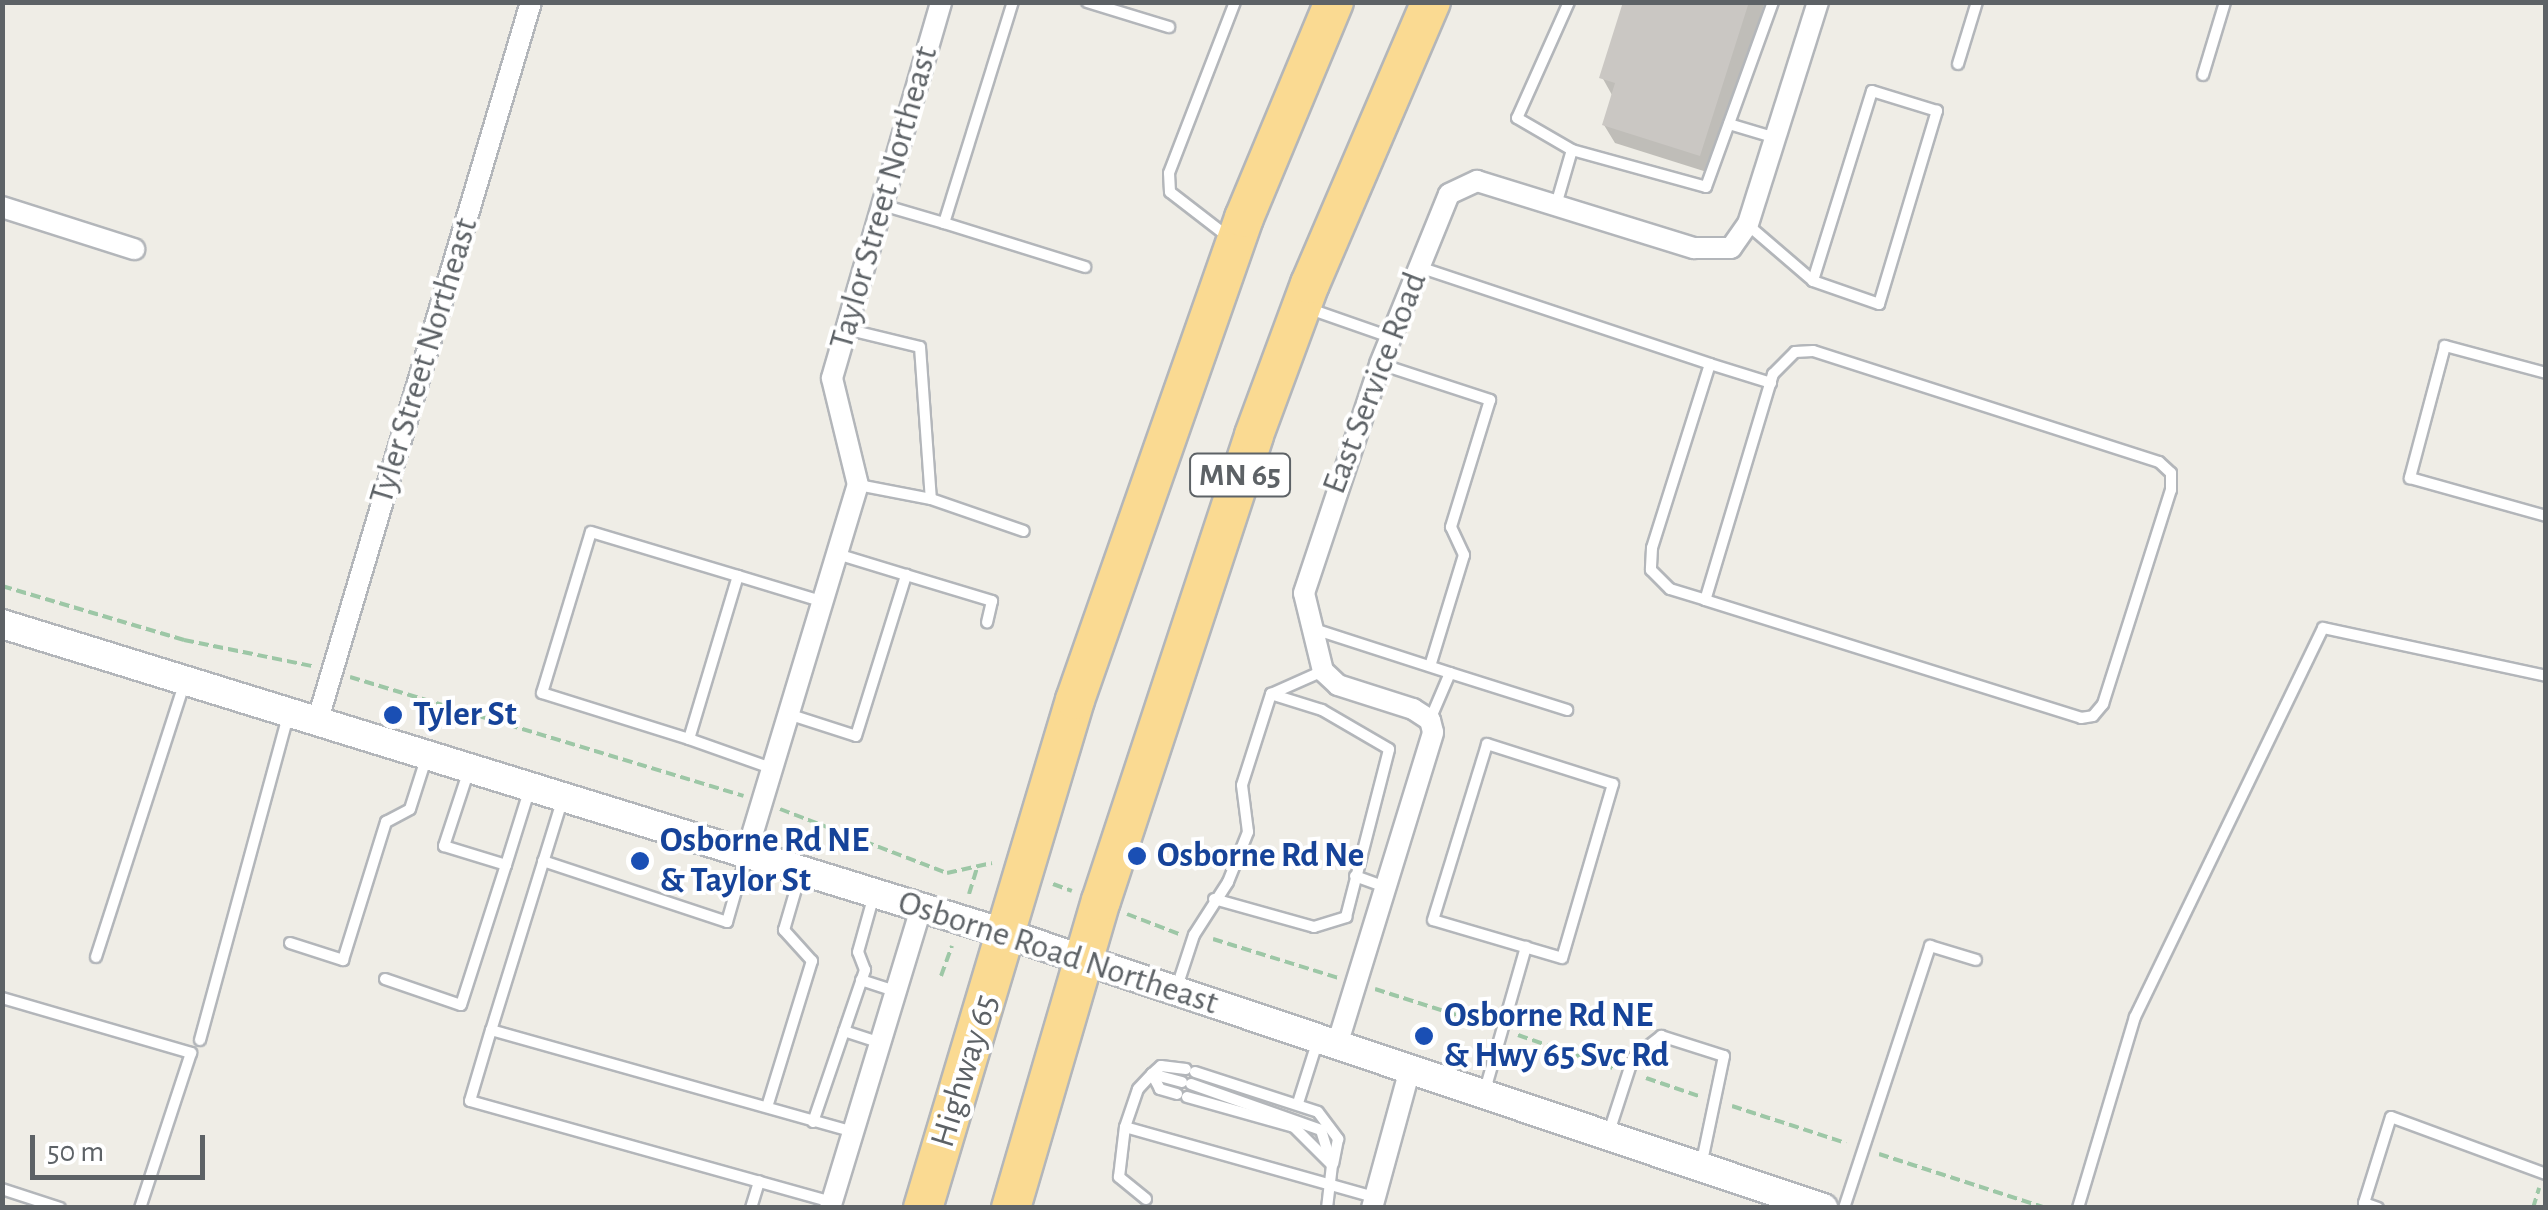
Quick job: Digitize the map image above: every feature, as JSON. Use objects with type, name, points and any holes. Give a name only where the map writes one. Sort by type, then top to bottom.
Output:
[{"type":"highway","name":"MN 65","points":[[1007,934],[1075,700],[1235,242],[1334,2]]},
{"type":"highway","name":"MN 65","points":[[1011,1208],[1083,960],[1190,621],[1302,306],[1430,2]]},
{"type":"highway","name":"Highway 65","points":[[923,1208],[1007,934]]},
{"type":"street","name":"Tyler Street Northeast","points":[[318,719],[531,2]]},
{"type":"street","name":"Taylor Street Northeast","points":[[858,484],[832,378],[878,203],[941,2]]},
{"type":"street","points":[[1748,224],[1818,2]]},
{"type":"street","name":"East Service Road","points":[[1323,672],[1308,627],[1308,572],[1380,364],[1449,194],[1462,184],[1477,181],[1715,253],[1730,248],[1748,224]]},
{"type":"street","points":[[2,207],[134,249]]},
{"type":"street","points":[[746,854],[858,484]]},
{"type":"street","name":"Osborne Road Northeast","points":[[2,624],[1007,934],[1811,1206]]},
{"type":"street","points":[[1323,672],[1338,685],[1430,720],[1433,732],[1386,887],[1328,1042]]},
{"type":"street","points":[[831,1205],[921,908]]},
{"type":"street","points":[[1373,1202],[1410,1069]]},
{"type":"lane","points":[[944,224],[1013,2]]},
{"type":"lane","points":[[1087,2],[1169,28]]},
{"type":"lane","points":[[1234,2],[1169,173],[1170,192],[1235,242]]},
{"type":"lane","points":[[1569,2],[1517,118],[1572,150],[1706,187],[1773,2]]},
{"type":"lane","points":[[1958,64],[1977,2]]},
{"type":"lane","points":[[2203,75],[2225,2]]},
{"type":"lane","points":[[1748,224],[1813,281],[1880,304],[1937,110],[1872,91],[1813,281]]},
{"type":"lane","points":[[1729,124],[1776,138]]},
{"type":"lane","points":[[1556,205],[1572,150]]},
{"type":"lane","points":[[878,203],[1085,266]]},
{"type":"lane","points":[[1418,266],[1771,383]]},
{"type":"lane","points":[[1302,306],[1390,338]]},
{"type":"lane","points":[[845,329],[920,347],[932,499]]},
{"type":"lane","points":[[2546,373],[2445,346],[2410,478],[2546,516]]},
{"type":"lane","points":[[1705,600],[1771,383],[1785,359],[1813,351],[2159,462],[2171,474],[2171,490],[2103,704],[2093,716],[2081,718],[1705,600],[1670,589],[1652,570],[1652,548],[1710,364]]},
{"type":"lane","points":[[1380,364],[1490,400],[1452,527],[1464,555],[1430,666]]},
{"type":"lane","points":[[858,484],[932,499],[1024,531]]},
{"type":"lane","points":[[772,769],[542,693],[591,532],[821,601]]},
{"type":"lane","points":[[836,554],[992,601],[987,622]]},
{"type":"lane","points":[[788,714],[856,736],[906,575]]},
{"type":"lane","points":[[690,739],[738,576]]},
{"type":"lane","points":[[1308,627],[1567,710]]},
{"type":"lane","points":[[2078,1208],[2135,1017],[2323,628],[2546,676]]},
{"type":"lane","points":[[1176,991],[1214,899],[1228,882],[1248,832],[1242,785],[1271,694],[1323,672]]},
{"type":"lane","points":[[1430,720],[1450,673]]},
{"type":"lane","points":[[96,958],[186,679]]},
{"type":"lane","points":[[1214,899],[1314,928],[1346,917],[1389,750],[1322,710],[1271,694]]},
{"type":"lane","points":[[200,1040],[290,710]]},
{"type":"lane","points":[[1486,744],[1613,784],[1562,958],[1526,947],[1432,920],[1486,744]]},
{"type":"lane","points":[[290,943],[343,960],[386,822],[410,810],[428,753]]},
{"type":"lane","points":[[470,767],[444,846],[506,865]]},
{"type":"lane","points":[[385,979],[461,1005],[530,786]]},
{"type":"lane","points":[[564,796],[470,1102],[831,1205]]},
{"type":"lane","points":[[544,861],[728,922],[746,854]]},
{"type":"lane","points":[[767,1107],[812,960],[784,930],[802,872]]},
{"type":"lane","points":[[1355,876],[1386,887]]},
{"type":"lane","points":[[813,1122],[862,980],[858,952],[874,894]]},
{"type":"lane","points":[[1844,1208],[1930,946],[1976,960]]},
{"type":"lane","points":[[1484,1095],[1526,947]]},
{"type":"lane","points":[[862,980],[896,992]]},
{"type":"lane","points":[[2,998],[192,1053],[140,1208]]},
{"type":"lane","points":[[491,1030],[853,1132]]},
{"type":"lane","points":[[844,1031],[880,1043]]},
{"type":"lane","points":[[1608,1136],[1632,1058],[1661,1036],[1724,1056],[1700,1167]]},
{"type":"lane","points":[[1298,1103],[1328,1042]]},
{"type":"lane","points":[[1146,1199],[1119,1177],[1126,1127],[1138,1089],[1161,1066],[1298,1103],[1331,1123],[1340,1152],[1332,1165]]},
{"type":"lane","points":[[1152,1074],[1310,1122],[1326,1140],[1332,1165],[1327,1208]]},
{"type":"lane","points":[[1152,1074],[1160,1089],[1294,1127],[1332,1165]]},
{"type":"lane","points":[[2378,1208],[2364,1203],[2391,1116],[2546,1174]]},
{"type":"lane","points":[[1126,1127],[1331,1185],[1373,1202]]},
{"type":"lane","points":[[751,1208],[759,1182]]},
{"type":"lane","points":[[2,1189],[60,1208]]},
{"type":"building","points":[[1623,2],[1749,2],[1700,156],[1602,125],[1615,83],[1599,78]]},
{"type":"place","name":"Tyler St","points":[[393,715]]},
{"type":"place","name":"Osborne Rd Ne","points":[[1137,856]]},
{"type":"place","name":"Osborne Rd NE & Taylor St","points":[[640,861]]},
{"type":"place","name":"Osborne Rd NE & Hwy 65 Svc Rd","points":[[1424,1036]]}]
